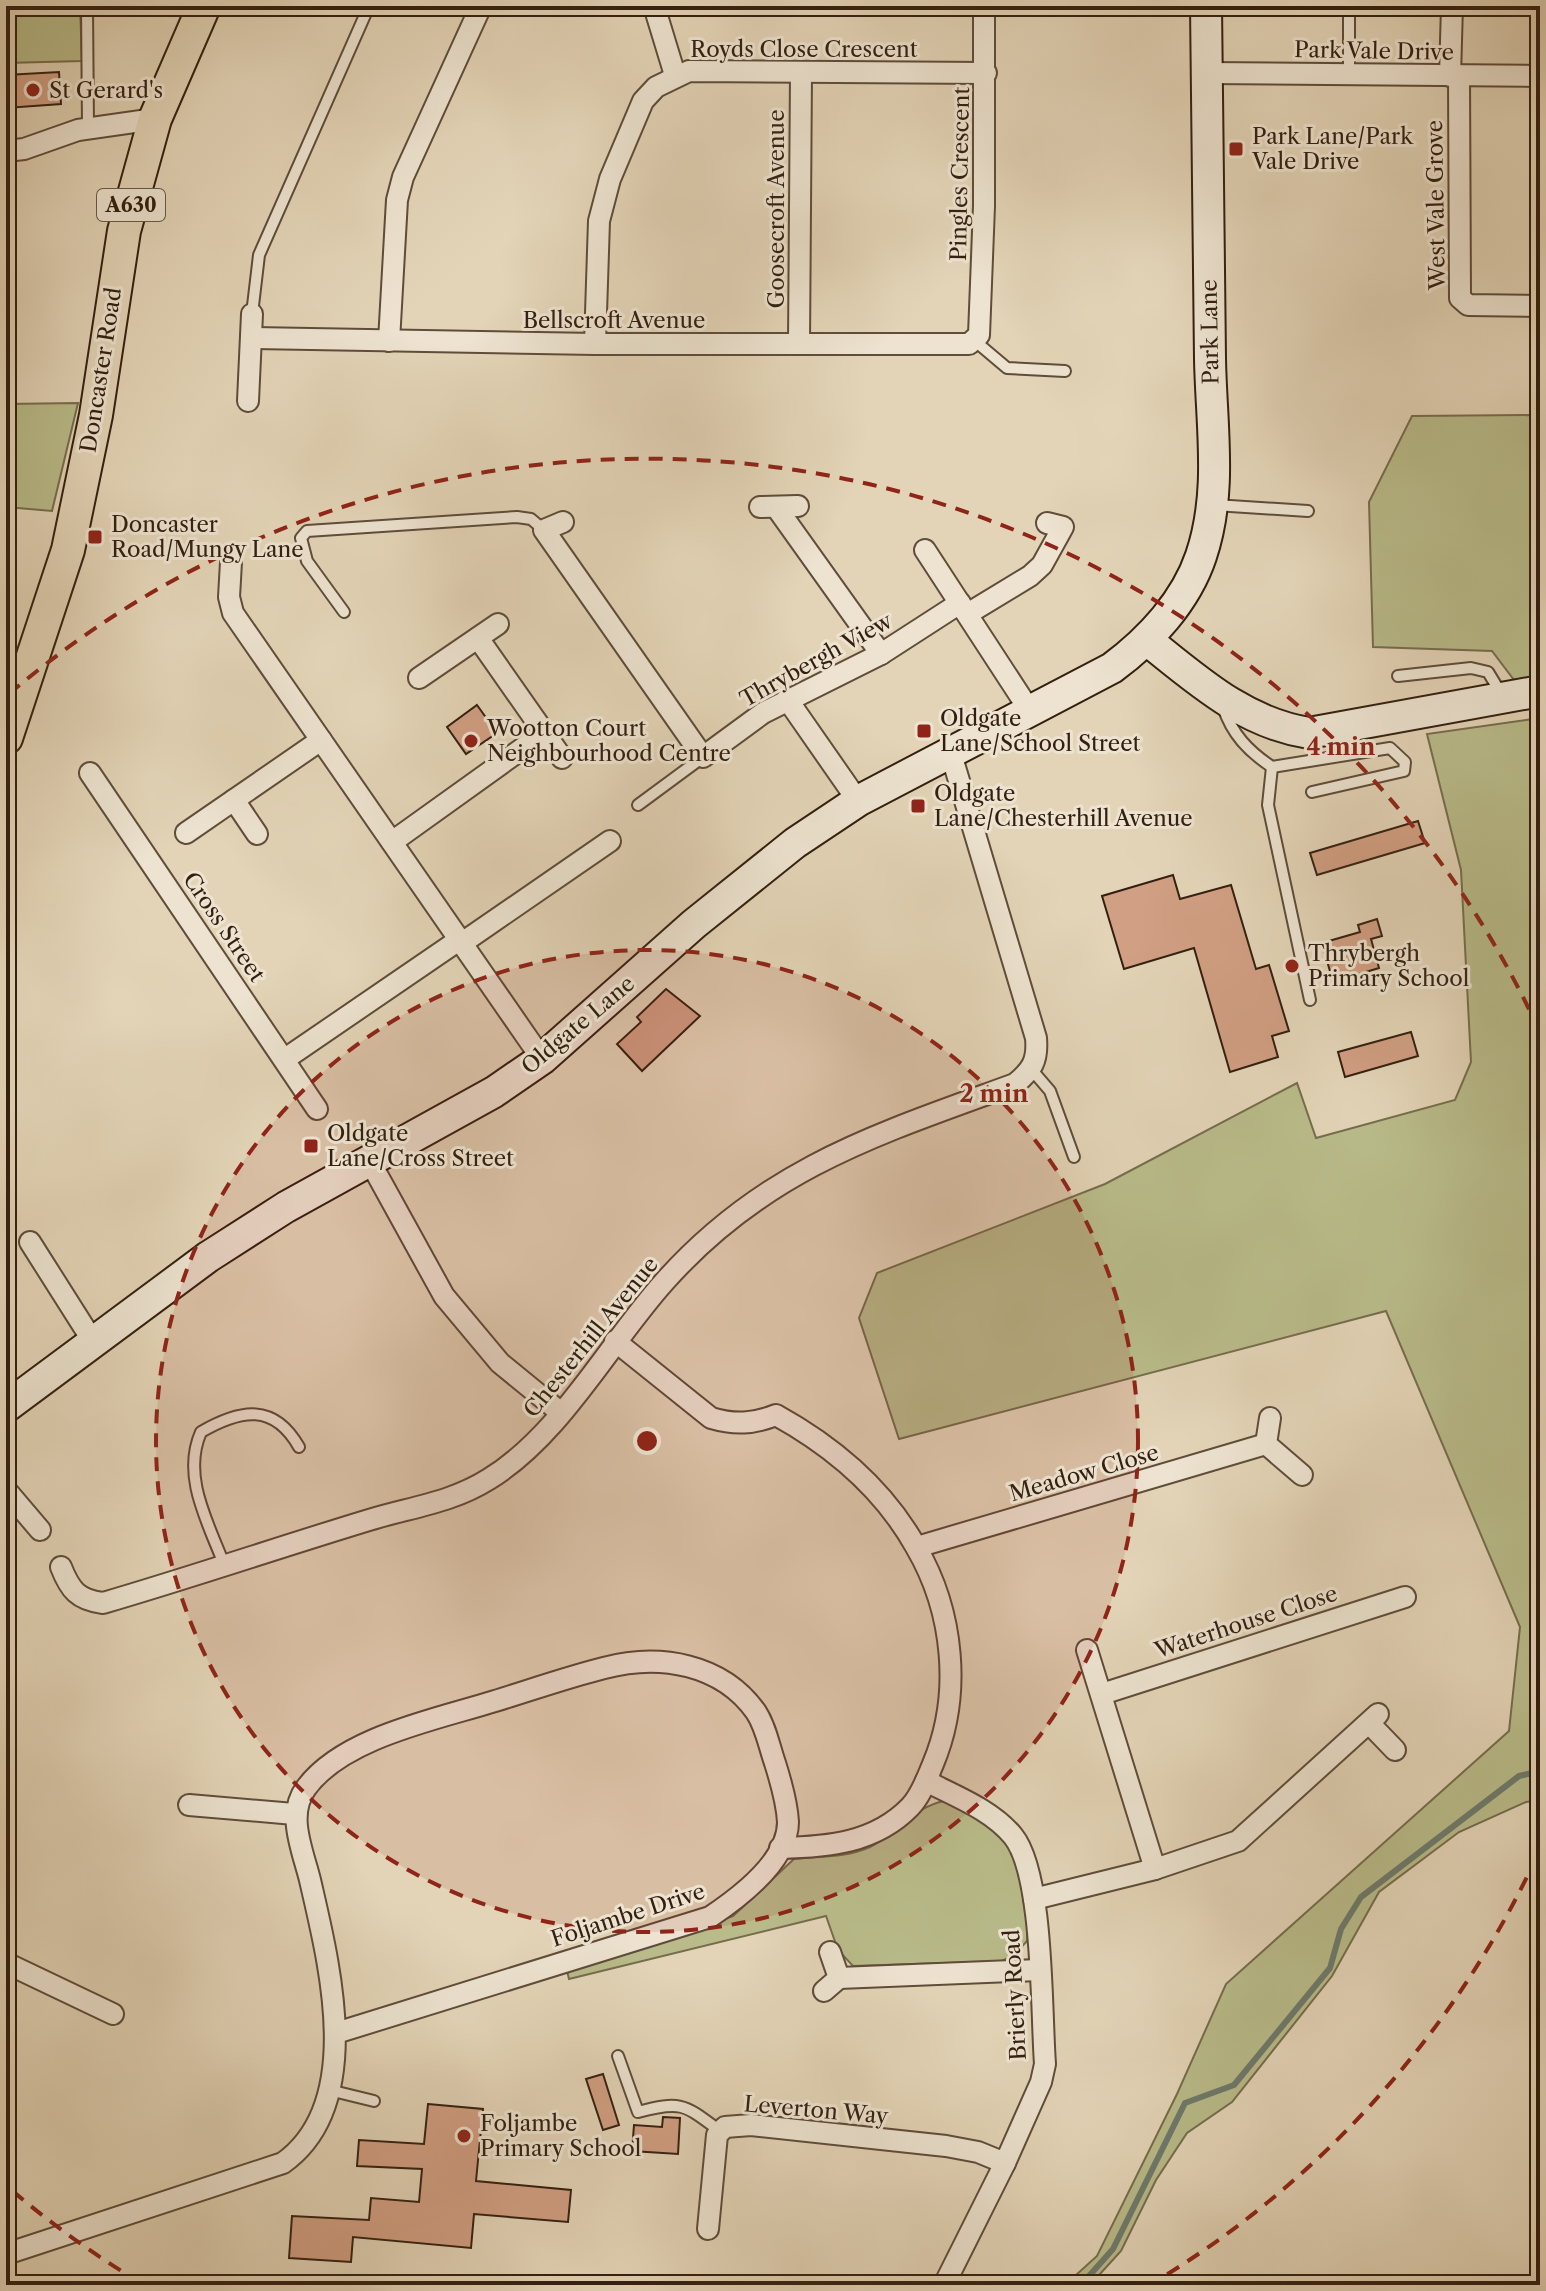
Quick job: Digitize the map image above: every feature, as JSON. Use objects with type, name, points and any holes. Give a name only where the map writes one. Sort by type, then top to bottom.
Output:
[{"type":"main road","name":"Doncaster Road","points":[[6,738],[68,550],[96,415],[124,231],[155,119],[204,6]]},
{"type":"street","points":[[389,341],[397,200],[403,177],[481,6]]},
{"type":"street","points":[[654,6],[675,75]]},
{"type":"street","name":"Pingles Crescent","points":[[975,341],[979,335],[984,206],[984,6]]},
{"type":"street","name":"Park Lane","points":[[1147,640],[1189,583],[1201,557],[1214,497],[1206,6]]},
{"type":"street","name":"West Vale Grove","points":[[1452,6],[1460,298],[1468,305],[1540,306]]},
{"type":"street","name":"Royds Close Crescent","points":[[595,344],[599,221],[610,179],[633,118],[643,101],[675,75],[689,71],[986,73]]},
{"type":"street","name":"Goosecroft Avenue","points":[[799,344],[801,73]]},
{"type":"street","name":"Park Vale Drive","points":[[1207,73],[1540,76]]},
{"type":"street","points":[[6,151],[24,149],[60,134],[155,119]]},
{"type":"street","points":[[248,401],[252,314]]},
{"type":"street","name":"Bellscroft Avenue","points":[[251,338],[595,344],[969,344],[975,341]]},
{"type":"street","points":[[798,506],[768,507],[881,654]]},
{"type":"street","name":"Thrybergh View","points":[[703,757],[787,699],[1030,576],[1042,565],[1063,527],[1047,523]]},
{"type":"street","points":[[553,526],[703,757]]},
{"type":"street","points":[[925,550],[1030,711]]},
{"type":"street","points":[[231,562],[229,597],[233,613],[542,1059]]},
{"type":"street","points":[[419,678],[498,624]]},
{"type":"street","points":[[478,638],[562,758]]},
{"type":"street","points":[[1147,640],[1251,717],[1282,729],[1309,733],[1540,691]]},
{"type":"street","name":"Oldgate Lane","points":[[6,1407],[208,1257],[369,1160],[494,1092],[542,1059],[739,886],[795,843],[858,801],[1112,668],[1147,640]]},
{"type":"street","points":[[787,699],[858,801]]},
{"type":"street","points":[[392,842],[544,733]]},
{"type":"street","points":[[186,833],[321,740]]},
{"type":"street","points":[[951,754],[1036,1038],[1037,1053],[1032,1070]]},
{"type":"street","name":"Cross Street","points":[[90,773],[317,1109]]},
{"type":"street","points":[[234,800],[257,834]]},
{"type":"street","points":[[285,1059],[610,841]]},
{"type":"street","name":"Chesterhill Avenue","points":[[61,1567],[74,1594],[84,1600],[103,1603],[263,1556],[372,1519],[448,1500],[511,1463],[536,1441],[667,1279],[736,1215],[794,1173],[882,1133],[1015,1084],[1032,1070]]},
{"type":"street","points":[[369,1160],[444,1296],[500,1363],[560,1412]]},
{"type":"street","points":[[30,1242],[94,1343]]},
{"type":"street","points":[[6,2254],[283,2163],[303,2149],[315,2129],[329,2090],[336,2033],[325,1947],[294,1814],[304,1790],[318,1774],[351,1752],[392,1733],[607,1667],[668,1663],[697,1667],[725,1681],[747,1700],[761,1719],[783,1790],[788,1824],[780,1848],[831,1847],[859,1839],[888,1825],[912,1806],[945,1735],[952,1698],[950,1655],[937,1597],[917,1547],[879,1495],[827,1445],[776,1415],[756,1423],[730,1423],[711,1418],[615,1341]]},
{"type":"street","points":[[1270,1418],[1266,1444],[1302,1475]]},
{"type":"street","name":"Meadow Close","points":[[917,1547],[1266,1444]]},
{"type":"street","points":[[6,1490],[40,1530]]},
{"type":"street","name":"Waterhouse Close","points":[[1102,1694],[1405,1597]]},
{"type":"street","points":[[1087,1650],[1155,1869]]},
{"type":"street","points":[[1034,1899],[1155,1869],[1238,1841],[1373,1718],[1395,1750]]},
{"type":"street","name":"Brierly Road","points":[[926,1781],[997,1819],[1015,1838],[1034,1899],[1045,2064],[1041,2082],[1005,2163],[944,2285]]},
{"type":"street","points":[[189,1805],[294,1814]]},
{"type":"street","name":"Foljambe Drive","points":[[336,2033],[710,1917],[736,1900],[780,1848]]},
{"type":"street","points":[[830,1952],[831,1985],[1038,1970]]},
{"type":"street","points":[[6,1963],[113,2014]]},
{"type":"street","name":"Leverton Way","points":[[708,2229],[720,2131],[725,2127],[751,2125],[916,2143],[978,2152],[1005,2163]]},
{"type":"lane","points":[[87,6],[88,128]]},
{"type":"lane","points":[[252,314],[259,255],[369,6]]},
{"type":"lane","points":[[1349,6],[1349,75]]},
{"type":"lane","points":[[975,341],[1007,368],[1065,371]]},
{"type":"lane","points":[[1214,497],[1308,511]]},
{"type":"lane","points":[[344,612],[307,561],[301,538],[307,531],[517,517],[553,526]]},
{"type":"lane","points":[[1398,676],[1479,670],[1495,679],[1503,697]]},
{"type":"lane","points":[[1220,697],[1230,727],[1251,752],[1272,767],[1390,748],[1405,762],[1404,771],[1312,792]]},
{"type":"lane","points":[[638,805],[703,757]]},
{"type":"lane","points":[[1272,767],[1268,805],[1310,1000]]},
{"type":"lane","points":[[1032,1070],[1050,1091],[1074,1157]]},
{"type":"lane","points":[[225,1567],[197,1492],[191,1462],[201,1432],[244,1415],[266,1414],[285,1424],[299,1447]]},
{"type":"lane","points":[[618,2056],[638,2112],[670,2103],[692,2110],[720,2131]]},
{"type":"lane","points":[[329,2090],[374,2101]]},
{"type":"green space","points":[[6,6],[80,6],[82,61],[6,63]]},
{"type":"green space","points":[[78,403],[52,511],[6,507],[6,404]]},
{"type":"green space","points":[[1540,415],[1540,677],[1514,680],[1492,651],[1373,647],[1369,502],[1412,416]]},
{"type":"green space","points":[[1540,718],[1540,1800],[1526,1802],[1459,1832],[1379,1892],[1332,1976],[1232,2102],[1187,2133],[1156,2180],[1121,2251],[1090,2285],[1065,2285],[1097,2256],[1177,2094],[1226,1984],[1509,1731],[1520,1627],[1386,1311],[899,1439],[859,1318],[877,1273],[1105,1184],[1297,1083],[1316,1138],[1455,1100],[1471,1062],[1461,870],[1427,734]]},
{"type":"green space","points":[[945,1801],[987,1822],[1002,1837],[1021,1873],[1027,1941],[1014,1955],[1002,1961],[853,1966],[838,1950],[826,1916],[569,1979],[567,1971],[733,1916],[794,1859],[861,1851],[880,1841],[924,1808]]},
{"type":"building","name":"St Gerard's","points":[[59,72],[61,104],[6,108],[6,75]]},
{"type":"building","name":"Wootton Court Neighbourhood Centre","points":[[477,705],[497,733],[466,754],[447,727]]},
{"type":"building","points":[[1418,821],[1425,843],[1317,875],[1310,853]]},
{"type":"building","points":[[1173,875],[1180,899],[1231,885],[1256,969],[1269,965],[1289,1031],[1272,1036],[1278,1057],[1230,1072],[1194,948],[1124,969],[1102,896]]},
{"type":"building","points":[[1377,919],[1382,936],[1371,939],[1379,968],[1333,982],[1322,943],[1360,932],[1358,925]]},
{"type":"building","points":[[666,989],[700,1016],[642,1071],[617,1044],[641,1022],[637,1017]]},
{"type":"building","points":[[1411,1032],[1418,1056],[1345,1077],[1338,1052]]},
{"type":"building","points":[[603,2074],[619,2125],[603,2130],[586,2079]]},
{"type":"building","points":[[428,2104],[483,2109],[476,2181],[571,2190],[568,2222],[474,2214],[471,2248],[353,2237],[351,2262],[289,2258],[292,2216],[369,2220],[371,2198],[419,2202],[422,2169],[357,2166],[359,2140],[424,2144]]},
{"type":"building","points":[[663,2117],[680,2118],[678,2154],[632,2151],[634,2125],[662,2127]]},
{"type":"waterway","points":[[1081,2285],[1113,2249],[1185,2103],[1234,2085],[1330,1968],[1341,1929],[1361,1897],[1519,1776],[1540,1771]]},
{"type":"place","name":"St Gerard's","points":[[33,90]]},
{"type":"place","name":"Park Lane/Park Vale Drive","points":[[1236,149]]},
{"type":"place","name":"Doncaster Road/Mungy Lane","points":[[95,537]]},
{"type":"place","name":"Oldgate Lane/School Street","points":[[924,731]]},
{"type":"place","name":"Wootton Court Neighbourhood Centre","points":[[471,741]]},
{"type":"place","name":"Oldgate Lane/Chesterhill Avenue","points":[[918,806]]},
{"type":"place","name":"Thrybergh Primary School","points":[[1292,966]]},
{"type":"place","name":"Oldgate Lane/Cross Street","points":[[311,1146]]},
{"type":"place","name":"Foljambe Primary School","points":[[464,2136]]}]
